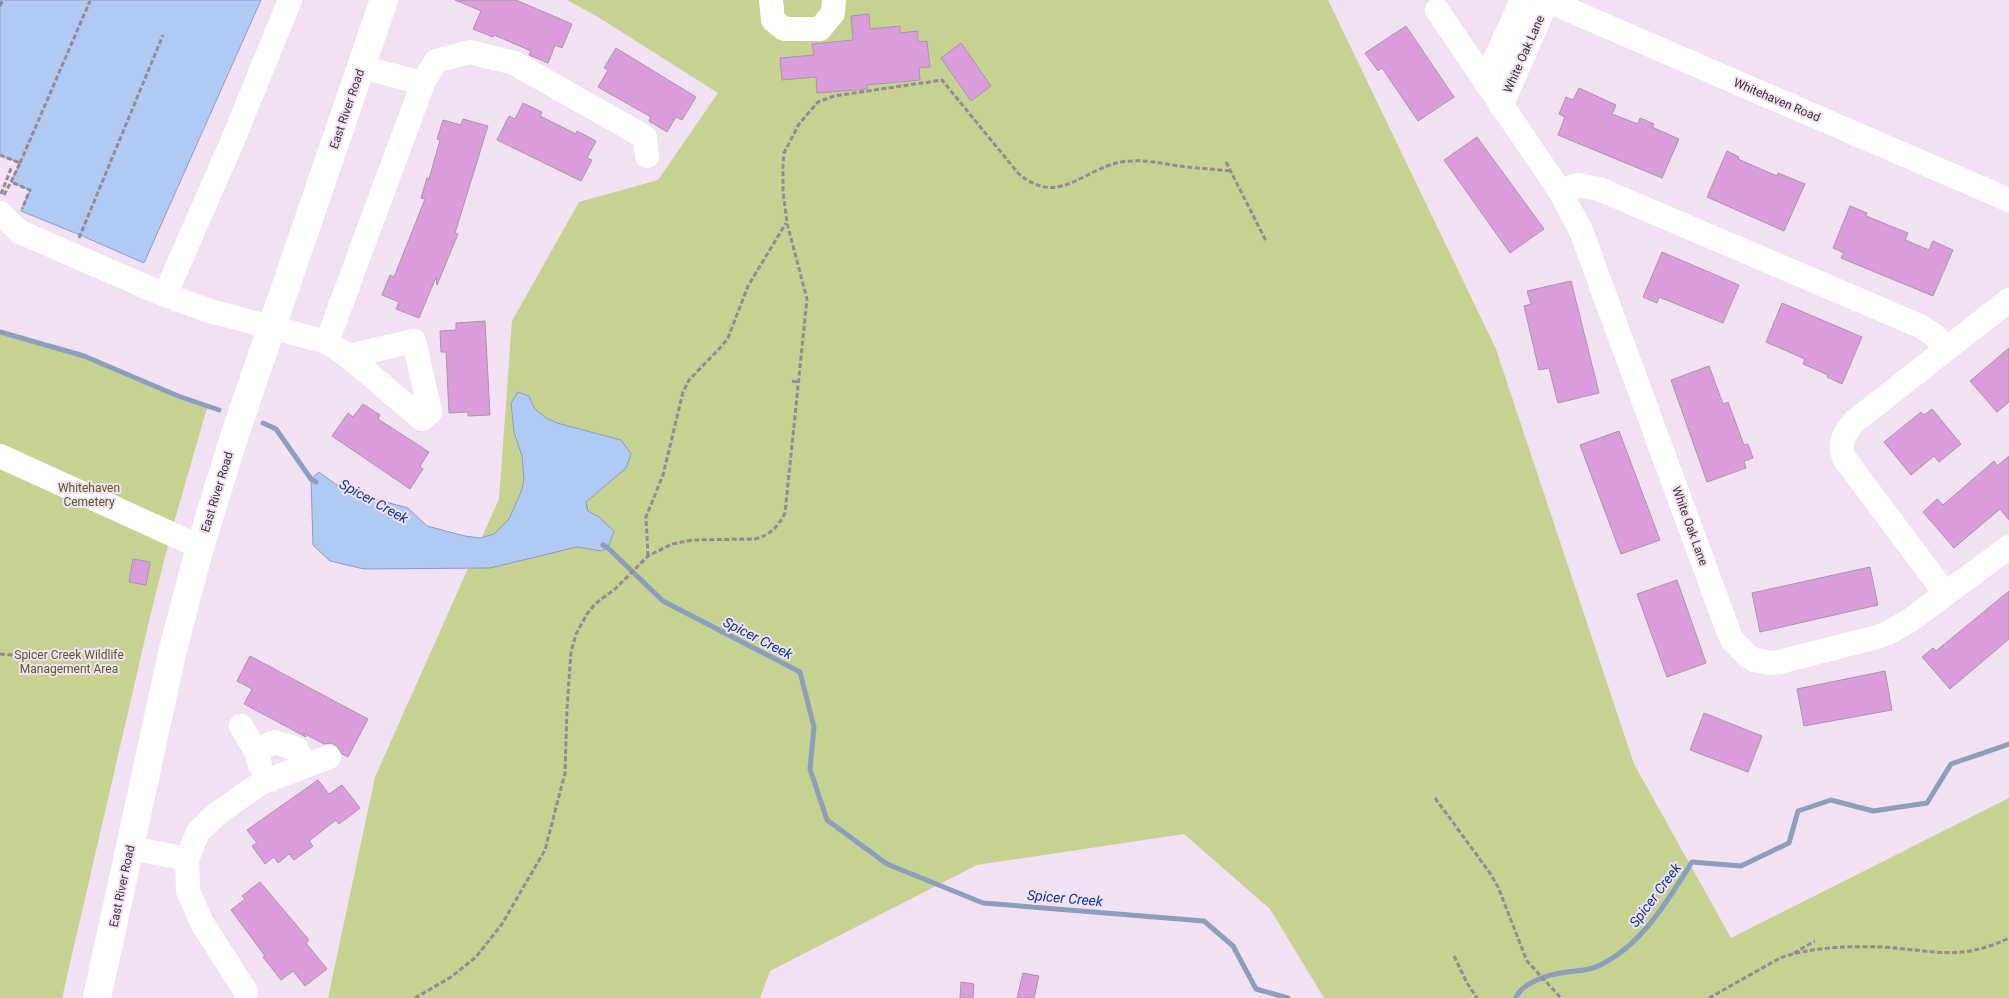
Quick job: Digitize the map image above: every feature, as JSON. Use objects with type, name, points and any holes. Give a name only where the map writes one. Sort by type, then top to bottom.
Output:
[{"type":"main road","name":"East River Road","points":[[97,998],[173,649],[200,547],[235,434],[273,328],[384,0]]},
{"type":"street","points":[[165,296],[232,142],[290,0]]},
{"type":"street","points":[[771,0],[772,20],[784,29],[820,29],[833,13],[834,0]]},
{"type":"street","name":"White Oak Lane","points":[[1485,82],[1522,0]]},
{"type":"street","name":"White Oak Lane","points":[[1501,106],[1546,0]]},
{"type":"street","name":"Whitehaven Road","points":[[1546,0],[2009,200]]},
{"type":"street","name":"White Oak Lane","points":[[1437,10],[1560,191],[1581,232],[1729,633],[1741,651],[1761,662],[1780,662],[1888,633],[1909,621],[2009,547]]},
{"type":"street","points":[[327,342],[423,83],[436,62],[470,52],[514,63],[645,137],[647,156]]},
{"type":"street","points":[[361,67],[423,83]]},
{"type":"street","points":[[1560,191],[1578,185],[1599,189],[1920,326],[1934,335],[1946,348]]},
{"type":"street","points":[[0,213],[20,232],[165,296],[327,342],[348,356]]},
{"type":"street","points":[[1945,593],[1844,458],[1841,444],[1846,432],[1855,421],[2009,300]]},
{"type":"street","points":[[0,456],[200,547]]},
{"type":"street","points":[[241,726],[256,751],[260,764],[261,783]]},
{"type":"street","points":[[256,751],[274,742],[297,749],[303,766]]},
{"type":"street","points":[[246,992],[202,924],[188,891],[188,859],[198,832],[218,813],[261,783],[329,757]]},
{"type":"street","points":[[131,848],[188,859]]},
{"type":"path","points":[[0,6],[3,0]]},
{"type":"path","points":[[0,198],[7,193],[90,1]]},
{"type":"path","points":[[80,235],[163,36]]},
{"type":"path","points":[[415,998],[451,977],[476,957],[494,936],[540,860],[548,842],[565,773],[568,692],[573,642],[587,614],[595,604],[615,589],[648,556],[672,544],[709,539],[755,539],[776,529],[787,506],[807,299],[787,222],[783,191],[784,153],[799,124],[818,102],[834,96],[942,80],[1018,173],[1028,182],[1039,187],[1061,188],[1110,165],[1129,161],[1148,161],[1231,171]]},
{"type":"path","points":[[0,155],[20,163]]},
{"type":"path","points":[[1226,162],[1266,241]]},
{"type":"path","points":[[0,198],[12,166]]},
{"type":"path","points":[[11,182],[30,190],[21,211],[29,214]]},
{"type":"path","points":[[648,556],[646,517],[663,475],[683,392],[689,380],[728,338],[748,286],[787,222]]},
{"type":"path","points":[[72,231],[89,239]]},
{"type":"path","points":[[792,381],[799,382]]},
{"type":"path","points":[[0,654],[24,657],[40,656],[44,659]]},
{"type":"path","points":[[1435,798],[1494,880],[1516,929],[1527,961],[1562,998]]},
{"type":"path","points":[[1791,954],[1857,947],[1963,953],[1990,947],[2009,938]]},
{"type":"path","points":[[1709,998],[1780,958],[1815,941]]},
{"type":"path","points":[[1454,956],[1467,983],[1477,998]]},
{"type":"green space","points":[[567,0],[1328,0],[1496,349],[1634,764],[1731,938],[2009,798],[2009,998],[1324,998],[1270,909],[1184,834],[977,865],[770,971],[760,998],[328,998],[375,777],[499,499],[512,321],[579,202],[658,180],[718,93],[598,17]]},
{"type":"green space","points":[[0,333],[83,358],[177,398],[207,408],[171,533],[150,617],[62,998],[0,998]]},
{"type":"water","points":[[0,0],[261,0],[144,263],[21,211],[30,190],[11,182],[20,163],[0,155]]},
{"type":"water","points":[[518,392],[529,396],[534,408],[546,418],[557,423],[621,440],[631,454],[626,468],[586,502],[588,511],[599,517],[614,531],[608,548],[601,551],[577,547],[490,568],[364,569],[330,561],[313,545],[311,479],[319,472],[345,491],[408,508],[427,526],[480,538],[494,534],[509,519],[521,492],[524,480],[522,456],[514,432],[511,403]]},
{"type":"building","points":[[455,0],[516,0],[572,24],[562,48],[555,45],[548,63],[529,55],[531,51],[494,35],[493,37],[473,29],[481,11]]},
{"type":"building","points":[[869,14],[870,29],[900,26],[900,33],[918,31],[918,42],[927,41],[930,67],[919,68],[920,80],[867,85],[867,89],[817,93],[816,77],[782,80],[780,58],[814,55],[812,44],[853,40],[851,16]]},
{"type":"building","points":[[1406,26],[1454,97],[1418,121],[1382,68],[1378,71],[1365,53]]},
{"type":"building","points":[[961,43],[991,86],[971,101],[941,58]]},
{"type":"building","points":[[616,48],[696,97],[682,120],[676,117],[667,132],[649,121],[651,117],[598,87],[608,70],[604,68]]},
{"type":"building","points":[[1579,88],[1616,105],[1612,114],[1638,124],[1640,118],[1654,124],[1652,127],[1679,139],[1662,178],[1558,135],[1565,117],[1559,114],[1566,97],[1573,100]]},
{"type":"building","points":[[523,103],[542,112],[540,116],[576,134],[577,131],[596,141],[587,158],[592,160],[581,181],[497,140],[509,116],[515,119]]},
{"type":"building","points":[[463,119],[488,126],[455,233],[458,234],[437,285],[436,277],[419,318],[396,309],[399,302],[382,295],[390,275],[394,277],[425,199],[421,198],[427,178],[429,179],[440,140],[437,139],[443,120],[461,125]]},
{"type":"building","points":[[1477,137],[1544,229],[1510,253],[1444,160]]},
{"type":"building","points":[[1727,151],[1739,157],[1738,159],[1777,176],[1778,173],[1805,184],[1784,231],[1707,197]]},
{"type":"building","points":[[1850,206],[1867,213],[1866,216],[1908,233],[1905,240],[1929,250],[1933,241],[1953,250],[1933,296],[1841,258],[1844,253],[1833,248]]},
{"type":"building","points":[[1662,252],[1739,285],[1723,323],[1659,297],[1657,303],[1643,297]]},
{"type":"building","points":[[1571,281],[1599,393],[1558,403],[1549,368],[1539,370],[1524,306],[1531,304],[1527,291]]},
{"type":"building","points":[[1782,303],[1862,337],[1842,384],[1827,377],[1828,375],[1803,364],[1805,359],[1766,342]]},
{"type":"building","points":[[485,321],[490,415],[468,416],[468,412],[449,413],[446,352],[441,352],[440,331],[456,330],[456,323]]},
{"type":"building","points":[[2009,348],[2009,402],[1997,412],[1970,381]]},
{"type":"building","points":[[1709,366],[1723,404],[1728,402],[1744,445],[1748,444],[1753,458],[1744,461],[1746,468],[1707,482],[1671,380]]},
{"type":"building","points":[[363,404],[380,415],[378,419],[429,452],[420,466],[423,469],[410,489],[332,436],[348,413],[353,417]]},
{"type":"building","points":[[1932,409],[1961,444],[1939,462],[1934,456],[1911,475],[1884,442],[1921,412],[1924,415]]},
{"type":"building","points":[[1619,431],[1660,540],[1621,554],[1580,445]]},
{"type":"building","points":[[2009,456],[2009,520],[2000,509],[1954,548],[1923,512],[1937,499],[1943,505],[1994,461],[1997,466]]},
{"type":"building","points":[[133,559],[150,562],[146,585],[129,582]]},
{"type":"building","points":[[1870,567],[1878,605],[1760,632],[1752,593]]},
{"type":"building","points":[[1677,580],[1706,663],[1667,677],[1637,594]]},
{"type":"building","points":[[2009,591],[2009,639],[1950,689],[1922,657],[1933,648],[1936,651]]},
{"type":"building","points":[[250,656],[368,719],[348,757],[342,754],[337,746],[331,743],[324,744],[303,733],[306,737],[244,704],[252,689],[237,681]]},
{"type":"building","points":[[1885,671],[1892,710],[1804,726],[1797,689]]},
{"type":"building","points":[[1704,713],[1762,736],[1748,772],[1690,750]]},
{"type":"building","points":[[318,780],[329,794],[342,785],[360,808],[339,824],[336,820],[309,841],[313,846],[294,860],[289,854],[278,863],[274,857],[265,864],[252,846],[257,843],[247,830]]},
{"type":"building","points":[[260,882],[309,940],[306,943],[327,969],[305,986],[293,971],[281,980],[231,910],[245,899],[242,896]]},
{"type":"building","points":[[1023,973],[1039,976],[1034,998],[1017,998]]},
{"type":"building","points":[[961,982],[974,984],[973,998],[960,998]]},
{"type":"waterway","name":"Spicer Creek","points":[[0,332],[84,356],[178,396],[219,410]]},
{"type":"waterway","name":"Spicer Creek","points":[[263,423],[276,429],[311,479],[316,482]]},
{"type":"waterway","name":"Spicer Creek","points":[[603,545],[663,601],[800,672],[814,727],[810,769],[827,820],[887,864],[983,903],[1204,921],[1233,946],[1256,989],[1288,998]]},
{"type":"waterway","name":"Spicer Creek","points":[[1516,998],[1528,984],[1542,978],[1593,968],[1613,958],[1640,935],[1652,921],[1692,862],[1741,866],[1789,843],[1798,811],[1831,800],[1873,811],[1927,803],[1951,764],[2009,744]]},
{"type":"park label","name":"Whitehaven Cemetery","points":[[89,495]]},
{"type":"park label","name":"Spicer Creek Wildlife Management Area","points":[[69,662]]}]
